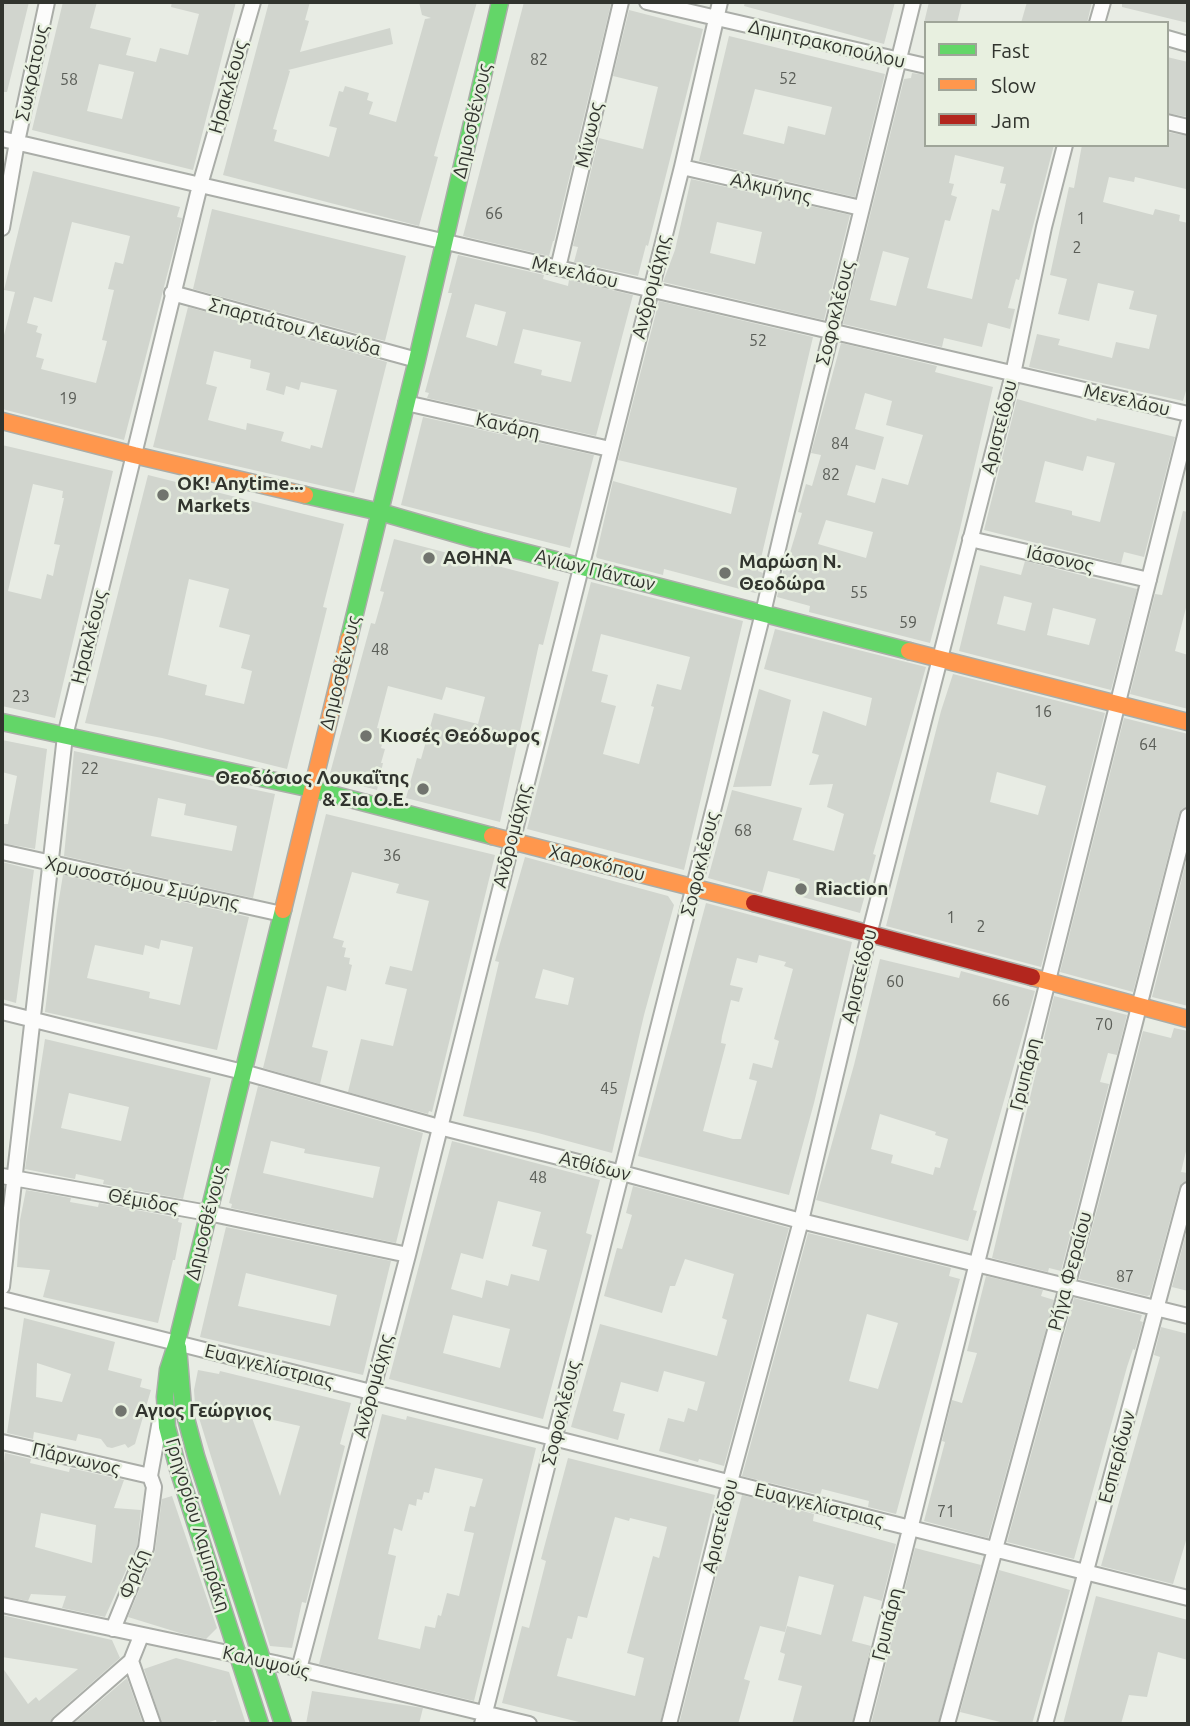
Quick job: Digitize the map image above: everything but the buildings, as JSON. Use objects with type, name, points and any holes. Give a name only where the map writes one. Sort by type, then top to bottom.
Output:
[{"type":"street","name":"Σωκράτους","points":[[2,228],[47,2]]},
{"type":"street","name":"Ηρακλέους","points":[[2,1287],[8,1177],[31,1019],[65,736],[172,293],[253,2]]},
{"type":"street","name":"Δημοσθένους","points":[[177,1342],[407,403],[500,2]]},
{"type":"street","name":"Μίνωος","points":[[558,268],[621,2]]},
{"type":"street","name":"Δημητρακοπούλου","points":[[647,2],[924,66]]},
{"type":"street","name":"Ανδρομάχης","points":[[299,1670],[408,1255],[682,167],[720,2]]},
{"type":"street","name":"Σοφοκλέους","points":[[483,1719],[763,613],[913,2]]},
{"type":"street","points":[[1100,21],[1103,2]]},
{"type":"street","points":[[1169,39],[1188,44]]},
{"type":"street","points":[[1169,122],[1188,127]]},
{"type":"street","name":"Μενελάου","points":[[2,139],[1188,414]]},
{"type":"street","name":"Αριστείδου","points":[[669,1724],[730,1482],[801,1221],[869,935],[1013,374],[1064,147]]},
{"type":"street","name":"Αλκμήνης","points":[[682,167],[861,208]]},
{"type":"street","name":"Σπαρτιάτου Λεωνίδα","points":[[172,293],[417,360]]},
{"type":"street","name":"Κανάρη","points":[[407,403],[610,449]]},
{"type":"street","name":"Αγίων Πάντων","points":[[2,421],[134,455],[380,512],[1188,722]]},
{"type":"street","name":"Γρυπάρη","points":[[861,1724],[1188,424]]},
{"type":"street","name":"Ιάσονος","points":[[971,538],[1149,580]]},
{"type":"street","name":"Χαροκόπου","points":[[2,722],[312,789],[1188,1019]]},
{"type":"street","name":"Ρήγα Φεραίου","points":[[947,1724],[1067,1287],[1188,816]]},
{"type":"street","name":"Χρυσοστόμου Σμύρνης","points":[[2,852],[282,914]]},
{"type":"street","name":"Ατθίδων","points":[[2,1012],[243,1072],[439,1127],[622,1172],[801,1221],[1188,1317]]},
{"type":"street","name":"Θέμιδος","points":[[8,1177],[208,1213],[408,1255]]},
{"type":"street","name":"Εσπερίδων","points":[[1045,1724],[1188,1189]]},
{"type":"street","name":"Ευαγγελίστριας","points":[[2,1299],[1186,1598]]},
{"type":"street","name":"Γρηγορίου Λαμπράκη","points":[[177,1342],[168,1370],[165,1396],[167,1427],[260,1724]]},
{"type":"street","name":"Γρηγορίου Λαμπράκη","points":[[177,1342],[183,1407],[283,1724]]},
{"type":"street","name":"Φρίζη","points":[[113,1629],[146,1548],[154,1487],[150,1476],[165,1396]]},
{"type":"street","name":"Πάρνωνος","points":[[2,1442],[150,1476]]},
{"type":"street","points":[[1186,1598],[1188,1581]]},
{"type":"street","name":"Καλυψούς","points":[[2,1605],[263,1661],[483,1719],[528,1724]]},
{"type":"street","points":[[59,1724],[131,1661],[141,1636]]},
{"type":"street","points":[[131,1661],[153,1724]]},
{"type":"traffic: fast","points":[[349,638],[500,2]]},
{"type":"traffic: fast","points":[[305,495],[380,512],[481,541],[909,651]]},
{"type":"traffic: fast","points":[[2,722],[312,789],[492,836]]},
{"type":"traffic: fast","points":[[260,1724],[178,1469],[167,1427],[165,1397],[168,1370],[283,910]]},
{"type":"traffic: fast","points":[[178,1347],[183,1407],[196,1456],[283,1724]]},
{"type":"traffic: slow","points":[[2,421],[305,495]]},
{"type":"traffic: slow","points":[[283,910],[349,638]]},
{"type":"traffic: slow","points":[[909,651],[1188,722]]},
{"type":"traffic: slow","points":[[492,836],[754,903]]},
{"type":"traffic: slow","points":[[1032,977],[1188,1019]]},
{"type":"traffic: jam","points":[[754,903],[1032,977]]},
{"type":"place","name":"OK! Anytime... Markets","points":[[163,495]]},
{"type":"place","name":"ΑΘΗΝΑ","points":[[429,558]]},
{"type":"place","name":"Μαρώση Ν. Θεοδώρα","points":[[725,573]]},
{"type":"place","name":"Κιοσές Θεόδωρος","points":[[366,736]]},
{"type":"place","name":"Θεοδόσιος Λουκαΐτης & Σια Ο.Ε.","points":[[423,789]]},
{"type":"place","name":"Riaction","points":[[801,889]]},
{"type":"place","name":"Αγιος Γεώργιος","points":[[121,1411]]}]
